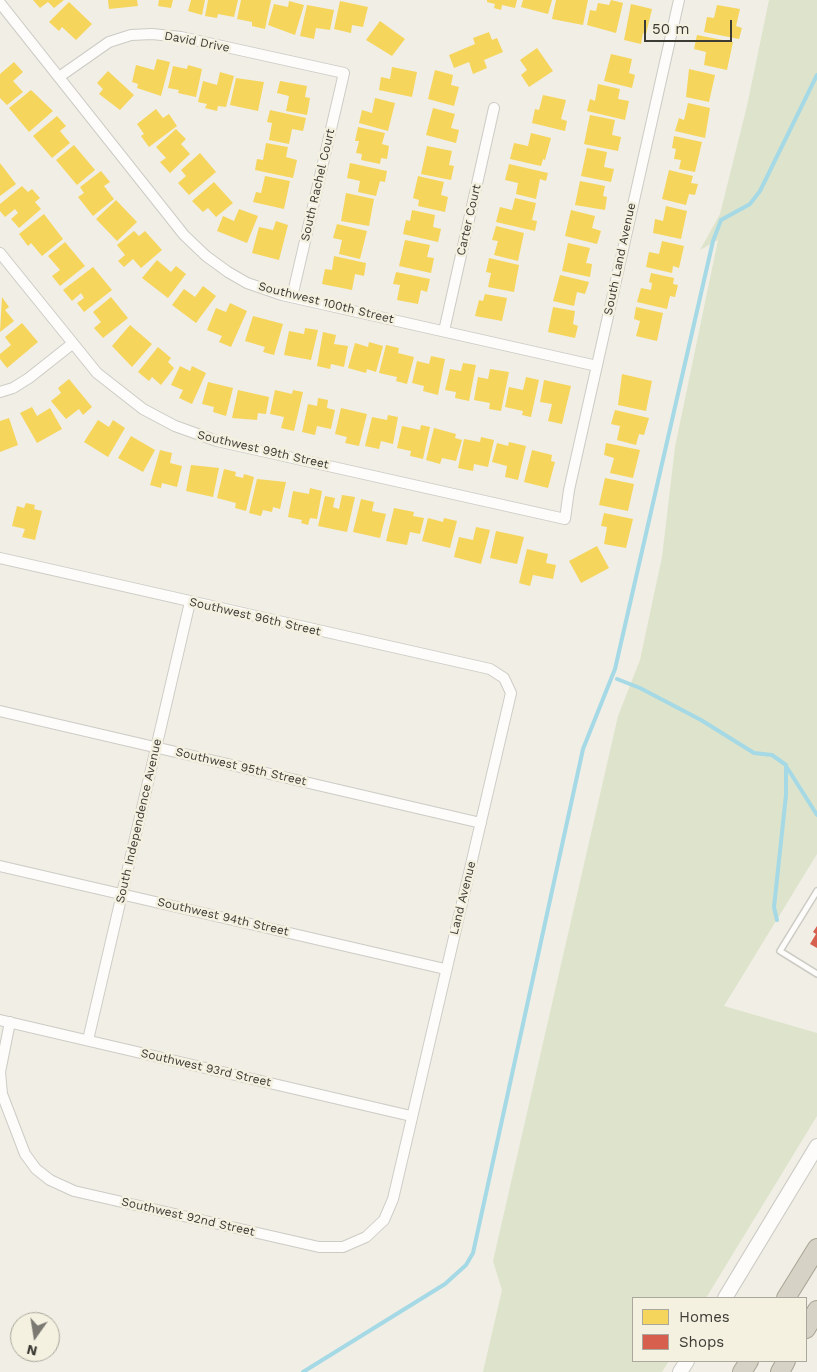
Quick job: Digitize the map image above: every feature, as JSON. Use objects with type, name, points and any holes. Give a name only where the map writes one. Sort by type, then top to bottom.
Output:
[{"type":"highway","points":[[787,1297],[817,1248]]},
{"type":"highway","points":[[807,1327],[817,1310]]},
{"type":"main road","points":[[726,1297],[817,1146]]},
{"type":"street","name":"South Land Avenue","points":[[565,519],[569,490],[678,0]]},
{"type":"street","name":"Southwest 100th Street","points":[[0,3],[195,246],[216,264],[237,278],[264,289],[292,297],[597,366]]},
{"type":"street","name":"David Drive","points":[[59,77],[109,42],[131,35],[152,34],[182,37],[344,73]]},
{"type":"street","name":"South Rachel Court","points":[[292,297],[344,73]]},
{"type":"street","name":"Carter Court","points":[[444,331],[494,108]]},
{"type":"street","name":"Southwest 99th Street","points":[[0,253],[72,344],[98,373],[129,399],[158,418],[200,436],[565,519]]},
{"type":"street","points":[[0,392],[12,388],[29,378],[72,344]]},
{"type":"street","name":"Southwest 96th Street","points":[[0,558],[490,669],[501,675],[507,682]]},
{"type":"street","name":"South Independence Avenue","points":[[88,1040],[190,602]]},
{"type":"street","name":"Land Avenue","points":[[411,1116],[501,732],[511,698],[507,682]]},
{"type":"street","name":"Southwest 95th Street","points":[[0,711],[481,823]]},
{"type":"street","name":"Southwest 94th Street","points":[[0,866],[446,969]]},
{"type":"street","name":"Southwest 93rd Street","points":[[5,1021],[411,1116]]},
{"type":"street","name":"Southwest 92nd Street","points":[[5,1021],[0,1083],[6,1108],[21,1146],[31,1163],[43,1175],[66,1188],[85,1194],[311,1246],[343,1247],[366,1238],[388,1214],[395,1192],[411,1116]]},
{"type":"lane","points":[[817,891],[780,951],[817,974]]},
{"type":"green space","points":[[769,0],[817,0],[817,854],[724,1006],[817,1033],[817,1116],[707,1297],[632,1297],[632,1362],[668,1362],[662,1372],[483,1372],[502,1290],[493,1261],[618,716],[640,660],[662,557],[675,447],[718,240],[700,250],[720,214],[747,106]]},
{"type":"building: Homes","points":[[33,0],[64,0],[54,8],[48,2],[40,8]]},
{"type":"building: Homes","points":[[108,0],[137,0],[138,6],[109,9]]},
{"type":"building: Homes","points":[[159,0],[173,0],[171,8],[158,6]]},
{"type":"building: Homes","points":[[191,0],[205,0],[202,15],[188,11]]},
{"type":"building: Homes","points":[[208,0],[238,0],[234,17],[218,14],[217,18],[205,16]]},
{"type":"building: Homes","points":[[241,0],[271,0],[265,29],[252,26],[252,22],[237,19]]},
{"type":"building: Homes","points":[[487,0],[517,0],[515,8],[502,5],[501,10],[494,8],[495,4],[487,2]]},
{"type":"building: Homes","points":[[523,0],[552,0],[548,14],[521,7]]},
{"type":"building: Homes","points":[[556,0],[588,0],[583,25],[552,19]]},
{"type":"building: Homes","points":[[611,0],[623,3],[616,33],[587,25],[590,10],[596,11],[598,3],[609,5]]},
{"type":"building: Homes","points":[[289,1],[304,5],[295,35],[268,25],[274,4],[288,7]]},
{"type":"building: Homes","points":[[340,1],[368,7],[363,27],[352,25],[351,33],[334,29]]},
{"type":"building: Homes","points":[[69,2],[92,24],[76,40],[62,27],[59,31],[49,22]]},
{"type":"building: Homes","points":[[631,4],[652,9],[646,34],[643,33],[641,44],[624,40]]},
{"type":"building: Homes","points":[[307,5],[334,10],[330,30],[316,28],[314,39],[300,36]]},
{"type":"building: Homes","points":[[717,5],[740,9],[736,26],[742,28],[739,39],[704,32],[707,17],[714,18]]},
{"type":"building: Homes","points":[[380,21],[405,39],[392,56],[366,40]]},
{"type":"building: Homes","points":[[489,32],[492,40],[497,38],[503,52],[484,60],[487,68],[473,74],[469,62],[454,68],[449,55],[475,44],[473,38]]},
{"type":"building: Homes","points":[[697,35],[733,42],[727,70],[704,65],[706,52],[694,49]]},
{"type":"building: Homes","points":[[537,48],[553,71],[529,87],[521,75],[527,70],[520,60]]},
{"type":"building: Homes","points":[[611,54],[632,59],[629,73],[635,75],[632,88],[604,81]]},
{"type":"building: Homes","points":[[157,59],[170,62],[161,96],[137,88],[138,84],[132,82],[136,65],[154,70]]},
{"type":"building: Homes","points":[[14,62],[23,72],[13,81],[23,92],[7,105],[0,98],[0,74]]},
{"type":"building: Homes","points":[[188,65],[202,69],[196,97],[178,93],[179,90],[168,88],[173,66],[187,69]]},
{"type":"building: Homes","points":[[392,67],[417,72],[412,97],[379,90],[381,77],[390,79]]},
{"type":"building: Homes","points":[[689,69],[715,75],[709,102],[686,97]]},
{"type":"building: Homes","points":[[435,70],[453,75],[451,85],[459,87],[454,106],[428,99]]},
{"type":"building: Homes","points":[[108,71],[134,95],[120,110],[99,94],[103,89],[97,83]]},
{"type":"building: Homes","points":[[220,72],[234,76],[226,107],[218,106],[217,111],[205,108],[207,104],[198,102],[203,81],[217,85]]},
{"type":"building: Homes","points":[[236,78],[264,82],[258,111],[230,105]]},
{"type":"building: Homes","points":[[280,81],[307,86],[305,97],[310,98],[307,115],[286,111],[289,96],[277,93]]},
{"type":"building: Homes","points":[[598,84],[620,89],[618,99],[629,101],[625,120],[587,111],[590,99],[595,101]]},
{"type":"building: Homes","points":[[31,90],[53,111],[29,132],[9,108]]},
{"type":"building: Homes","points":[[543,95],[566,100],[561,119],[567,121],[565,131],[532,123],[535,109],[539,110]]},
{"type":"building: Homes","points":[[375,98],[395,103],[388,131],[359,123],[362,110],[372,113]]},
{"type":"building: Homes","points":[[688,103],[710,108],[705,138],[675,131],[679,118],[684,120]]},
{"type":"building: Homes","points":[[433,108],[455,114],[451,128],[459,130],[456,143],[426,135]]},
{"type":"building: Homes","points":[[156,109],[163,118],[169,114],[177,126],[149,147],[141,136],[144,134],[137,124]]},
{"type":"building: Homes","points":[[270,110],[306,118],[303,131],[292,129],[289,144],[269,140],[272,123],[267,122]]},
{"type":"building: Homes","points":[[590,115],[615,120],[612,135],[621,137],[618,151],[584,144]]},
{"type":"building: Homes","points":[[57,116],[66,126],[60,131],[70,143],[52,158],[33,136]]},
{"type":"building: Homes","points":[[358,127],[385,133],[382,144],[389,146],[387,159],[381,158],[380,164],[361,160],[362,154],[356,153],[359,141],[355,141]]},
{"type":"building: Homes","points":[[176,129],[186,139],[181,144],[190,154],[170,173],[160,162],[166,158],[156,147]]},
{"type":"building: Homes","points":[[531,133],[551,138],[545,160],[543,159],[541,166],[510,159],[514,143],[528,146]]},
{"type":"building: Homes","points":[[674,136],[702,142],[695,172],[679,169],[681,160],[674,159],[676,149],[672,148]]},
{"type":"building: Homes","points":[[266,143],[288,147],[286,157],[297,160],[293,178],[255,170],[257,159],[263,160]]},
{"type":"building: Homes","points":[[74,145],[95,170],[77,185],[56,160]]},
{"type":"building: Homes","points":[[427,146],[452,151],[449,165],[454,166],[451,180],[421,174]]},
{"type":"building: Homes","points":[[587,148],[607,152],[604,167],[614,169],[611,182],[581,176]]},
{"type":"building: Homes","points":[[200,153],[216,172],[189,195],[178,183],[186,176],[181,170]]},
{"type":"building: Homes","points":[[0,163],[16,184],[0,196]]},
{"type":"building: Homes","points":[[350,163],[387,171],[385,182],[380,181],[376,196],[358,192],[360,181],[347,178]]},
{"type":"building: Homes","points":[[509,164],[548,173],[546,181],[540,179],[536,199],[516,194],[518,183],[505,180]]},
{"type":"building: Homes","points":[[669,170],[693,176],[691,183],[698,184],[695,195],[689,194],[686,205],[662,199]]},
{"type":"building: Homes","points":[[101,171],[110,182],[104,186],[114,199],[93,216],[78,197],[84,193],[80,187]]},
{"type":"building: Homes","points":[[265,176],[290,181],[284,209],[253,202],[256,192],[261,193]]},
{"type":"building: Homes","points":[[418,176],[444,182],[441,195],[448,197],[445,212],[418,206],[419,200],[413,198]]},
{"type":"building: Homes","points":[[580,181],[605,186],[603,196],[607,197],[605,210],[575,205]]},
{"type":"building: Homes","points":[[214,182],[233,203],[216,217],[208,208],[203,212],[192,201]]},
{"type":"building: Homes","points":[[22,186],[28,192],[32,189],[40,198],[35,202],[41,209],[19,228],[11,219],[18,213],[15,209],[5,217],[0,211],[0,204]]},
{"type":"building: Homes","points":[[346,193],[374,199],[369,226],[341,221]]},
{"type":"building: Homes","points":[[515,198],[536,203],[532,220],[537,221],[535,231],[496,222],[500,207],[512,210]]},
{"type":"building: Homes","points":[[116,200],[137,222],[117,241],[96,219]]},
{"type":"building: Homes","points":[[666,206],[687,211],[681,239],[653,233],[655,219],[663,221]]},
{"type":"building: Homes","points":[[239,209],[258,216],[247,243],[217,231],[223,216],[234,221]]},
{"type":"building: Homes","points":[[412,210],[435,215],[433,227],[441,229],[438,242],[403,234],[406,220],[410,221]]},
{"type":"building: Homes","points":[[571,210],[595,216],[592,228],[601,231],[597,244],[565,236]]},
{"type":"building: Homes","points":[[44,214],[63,239],[42,256],[31,243],[28,246],[19,234]]},
{"type":"building: Homes","points":[[276,221],[288,225],[279,260],[252,253],[259,227],[273,230]]},
{"type":"building: Homes","points":[[337,224],[367,231],[360,259],[339,254],[342,240],[333,238]]},
{"type":"building: Homes","points":[[496,226],[524,233],[518,261],[494,255],[498,241],[492,240]]},
{"type":"building: Homes","points":[[134,231],[139,236],[145,231],[162,250],[141,268],[133,259],[124,267],[118,261],[125,255],[117,245]]},
{"type":"building: Homes","points":[[405,240],[430,245],[427,257],[434,258],[431,273],[399,266]]},
{"type":"building: Homes","points":[[662,241],[684,246],[679,268],[673,266],[672,273],[646,267],[649,252],[659,254]]},
{"type":"building: Homes","points":[[65,242],[85,266],[60,286],[52,276],[60,270],[48,256]]},
{"type":"building: Homes","points":[[568,243],[590,248],[586,263],[592,264],[590,277],[562,271]]},
{"type":"building: Homes","points":[[334,256],[366,263],[364,276],[355,274],[352,290],[322,284],[325,269],[332,270]]},
{"type":"building: Homes","points":[[489,258],[519,265],[514,292],[488,287],[491,273],[486,272]]},
{"type":"building: Homes","points":[[157,260],[171,272],[176,266],[186,274],[168,298],[142,278]]},
{"type":"building: Homes","points":[[93,267],[112,290],[84,312],[77,303],[84,298],[81,293],[72,301],[63,290]]},
{"type":"building: Homes","points":[[396,272],[430,279],[427,292],[421,290],[418,304],[397,300],[400,285],[393,284]]},
{"type":"building: Homes","points":[[651,273],[674,278],[673,284],[678,285],[675,297],[670,296],[667,309],[637,302],[641,288],[651,290],[652,283],[649,282]]},
{"type":"building: Homes","points":[[560,275],[589,282],[585,294],[577,292],[574,306],[553,301]]},
{"type":"building: Homes","points":[[203,286],[216,296],[196,323],[172,305],[184,289],[195,297]]},
{"type":"building: Homes","points":[[485,294],[507,298],[502,321],[475,316],[479,300],[483,301]]},
{"type":"building: Homes","points":[[2,297],[9,307],[5,310],[14,321],[0,332]]},
{"type":"building: Homes","points":[[111,297],[128,318],[103,338],[94,328],[101,322],[93,312]]},
{"type":"building: Homes","points":[[230,303],[247,311],[231,347],[219,342],[222,336],[207,330],[216,308],[226,312]]},
{"type":"building: Homes","points":[[553,307],[575,311],[573,324],[578,326],[575,338],[548,332]]},
{"type":"building: Homes","points":[[636,307],[663,313],[657,341],[636,336],[640,321],[634,319]]},
{"type":"building: Homes","points":[[253,316],[283,324],[274,355],[263,352],[265,347],[245,341]]},
{"type":"building: Homes","points":[[22,323],[38,342],[7,368],[0,359],[0,354],[11,345],[5,337]]},
{"type":"building: Homes","points":[[130,325],[152,344],[132,367],[112,346]]},
{"type":"building: Homes","points":[[305,328],[318,330],[311,360],[284,355],[289,331],[304,334]]},
{"type":"building: Homes","points":[[323,332],[336,335],[334,344],[348,346],[344,367],[331,364],[330,369],[317,366]]},
{"type":"building: Homes","points":[[369,342],[383,346],[376,372],[367,369],[366,373],[348,368],[355,343],[368,347]]},
{"type":"building: Homes","points":[[386,345],[399,348],[398,353],[414,357],[407,384],[396,381],[397,377],[379,373]]},
{"type":"building: Homes","points":[[158,347],[171,358],[168,362],[174,368],[161,385],[152,377],[149,381],[138,372]]},
{"type":"building: Homes","points":[[431,356],[445,359],[438,395],[423,391],[424,386],[412,383],[417,361],[429,364]]},
{"type":"building: Homes","points":[[463,363],[476,365],[469,401],[455,398],[456,392],[445,390],[450,369],[461,371]]},
{"type":"building: Homes","points":[[180,366],[190,371],[192,366],[206,373],[192,404],[179,398],[183,390],[171,385]]},
{"type":"building: Homes","points":[[490,369],[509,372],[501,411],[489,409],[490,403],[474,400],[478,377],[488,379]]},
{"type":"building: Homes","points":[[622,374],[652,381],[646,411],[618,405]]},
{"type":"building: Homes","points":[[526,377],[539,380],[531,417],[522,415],[523,411],[505,407],[509,387],[523,390]]},
{"type":"building: Homes","points":[[69,379],[92,407],[83,415],[79,409],[66,419],[51,401],[61,393],[58,388]]},
{"type":"building: Homes","points":[[544,380],[571,386],[562,424],[548,421],[552,404],[540,402]]},
{"type":"building: Homes","points":[[208,382],[233,388],[226,416],[213,412],[214,407],[202,404]]},
{"type":"building: Homes","points":[[238,390],[269,397],[266,414],[258,413],[257,420],[232,418]]},
{"type":"building: Homes","points":[[275,390],[292,394],[293,390],[303,392],[294,431],[281,428],[284,417],[270,414]]},
{"type":"building: Homes","points":[[318,398],[328,400],[327,408],[335,410],[331,429],[317,426],[315,435],[302,432],[308,404],[317,406]]},
{"type":"building: Homes","points":[[32,407],[37,416],[50,408],[62,429],[37,443],[20,413]]},
{"type":"building: Homes","points":[[341,408],[367,414],[359,446],[345,443],[347,437],[335,434]]},
{"type":"building: Homes","points":[[615,410],[649,418],[644,435],[639,434],[636,445],[617,440],[620,426],[611,424]]},
{"type":"building: Homes","points":[[388,415],[398,417],[393,444],[381,441],[379,449],[365,446],[372,417],[387,420]]},
{"type":"building: Homes","points":[[9,418],[18,445],[0,452],[0,421]]},
{"type":"building: Homes","points":[[98,420],[109,427],[113,420],[125,428],[108,457],[84,442]]},
{"type":"building: Homes","points":[[421,425],[430,427],[423,459],[410,456],[411,451],[397,448],[402,426],[420,430]]},
{"type":"building: Homes","points":[[434,428],[456,434],[455,438],[462,440],[456,461],[442,458],[440,464],[426,460]]},
{"type":"building: Homes","points":[[131,436],[155,450],[143,472],[118,458]]},
{"type":"building: Homes","points":[[481,437],[494,440],[488,467],[474,464],[473,471],[458,468],[464,439],[480,442]]},
{"type":"building: Homes","points":[[509,442],[526,446],[518,480],[505,477],[507,466],[492,462],[497,443],[508,446]]},
{"type":"building: Homes","points":[[606,443],[640,450],[633,478],[610,473],[614,458],[604,455]]},
{"type":"building: Homes","points":[[160,450],[172,453],[170,463],[182,466],[177,487],[162,483],[161,488],[150,485]]},
{"type":"building: Homes","points":[[532,450],[552,455],[551,461],[555,462],[548,488],[524,482]]},
{"type":"building: Homes","points":[[191,465],[219,468],[213,497],[186,491]]},
{"type":"building: Homes","points":[[224,469],[236,472],[235,476],[243,478],[244,474],[254,477],[246,511],[235,508],[236,503],[217,498]]},
{"type":"building: Homes","points":[[605,478],[634,484],[628,511],[599,505]]},
{"type":"building: Homes","points":[[257,479],[286,482],[280,509],[273,507],[272,512],[263,510],[261,516],[249,513]]},
{"type":"building: Homes","points":[[310,488],[322,491],[317,519],[310,518],[308,525],[301,523],[302,520],[288,517],[293,491],[309,494]]},
{"type":"building: Homes","points":[[342,495],[355,497],[347,532],[318,526],[325,496],[335,498],[333,507],[339,509]]},
{"type":"building: Homes","points":[[361,499],[374,502],[372,511],[386,514],[380,538],[353,532]]},
{"type":"building: Homes","points":[[26,503],[35,505],[34,509],[42,511],[35,540],[22,537],[25,529],[12,526],[17,506],[24,508]]},
{"type":"building: Homes","points":[[394,508],[414,512],[413,516],[424,518],[420,534],[410,532],[407,545],[386,541]]},
{"type":"building: Homes","points":[[604,513],[633,519],[626,548],[604,544],[607,527],[601,526]]},
{"type":"building: Homes","points":[[428,518],[443,522],[444,518],[457,521],[450,548],[422,541]]},
{"type":"building: Homes","points":[[476,527],[490,530],[481,564],[454,557],[459,537],[473,540]]},
{"type":"building: Homes","points":[[496,531],[524,537],[517,564],[490,558]]},
{"type":"building: Homes","points":[[597,546],[609,568],[581,583],[569,561]]},
{"type":"building: Homes","points":[[527,549],[548,554],[546,563],[556,565],[553,579],[533,575],[530,586],[519,583]]},
{"type":"building: Shops","points":[[817,926],[817,948],[810,944],[816,934],[813,932]]},
{"type":"waterway","points":[[303,1372],[445,1284],[466,1265],[473,1253],[583,749],[615,669],[713,241],[721,220],[750,204],[760,191],[817,75]]},
{"type":"waterway","points":[[617,679],[640,688],[701,720],[754,753],[772,755],[786,765],[786,795],[774,907],[777,920]]},
{"type":"waterway","points":[[786,766],[817,815]]}]
